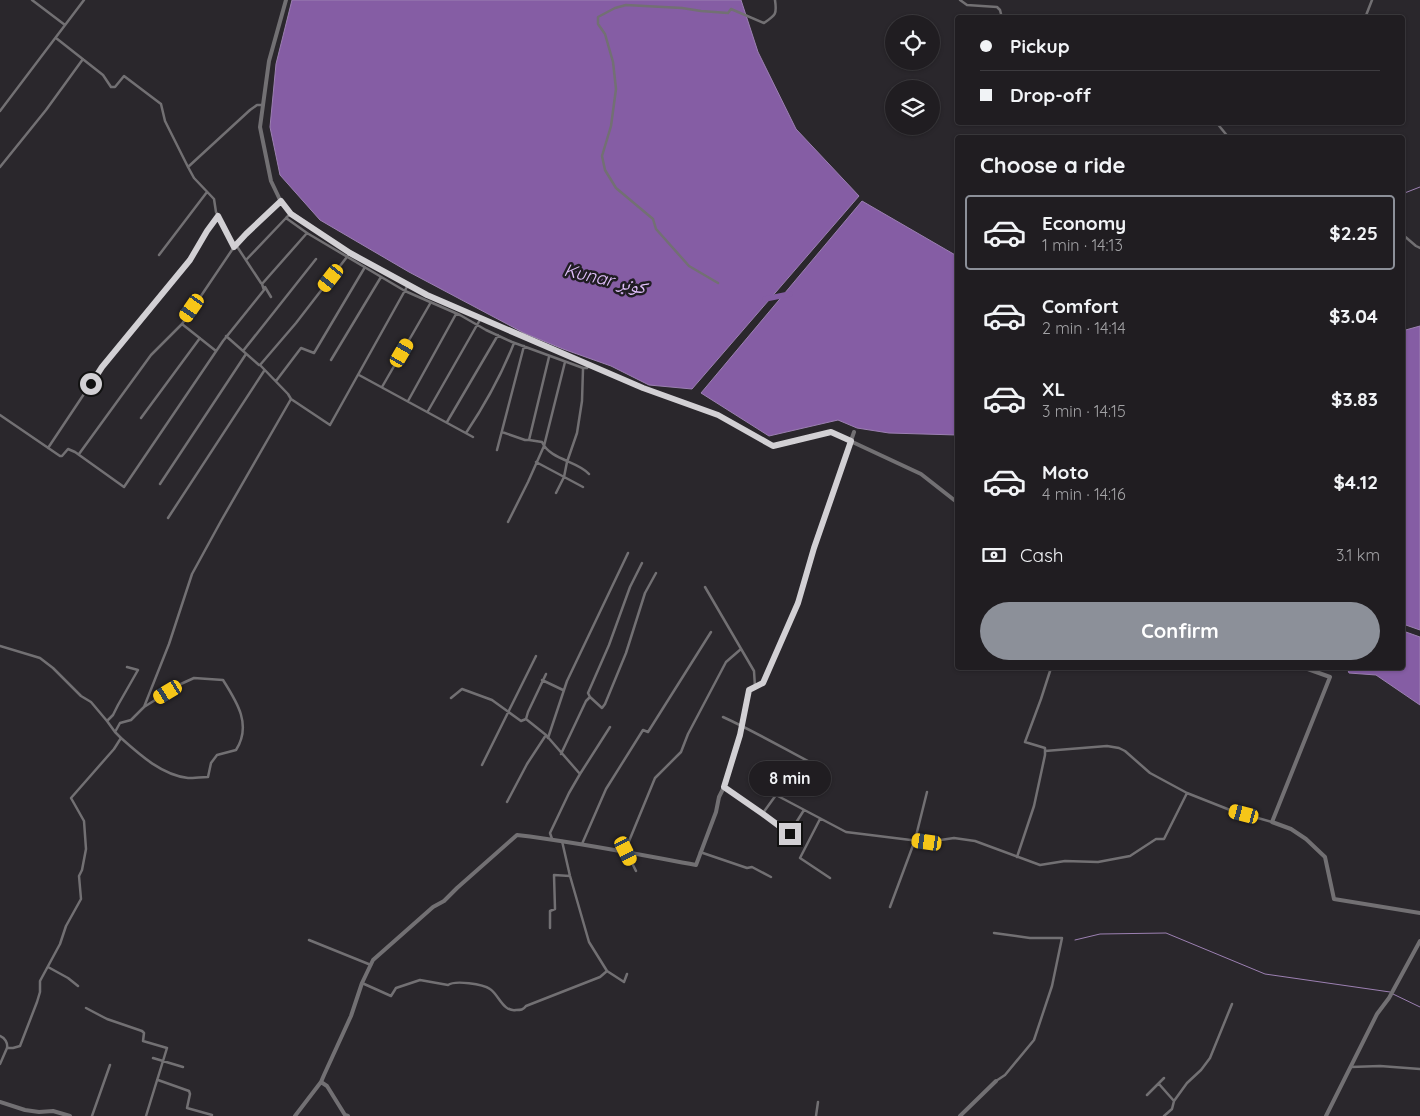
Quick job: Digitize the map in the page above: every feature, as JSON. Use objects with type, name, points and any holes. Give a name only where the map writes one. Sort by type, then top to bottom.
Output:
[{"type":"street","points":[[32,0],[65,25]]},
{"type":"street","points":[[0,111],[84,0]]},
{"type":"street","points":[[286,0],[270,61],[260,127],[271,181],[281,201],[291,214],[365,267],[405,291],[514,343],[583,368],[587,368],[589,365]]},
{"type":"street","points":[[718,283],[689,266],[656,229],[653,219],[616,188],[605,170],[602,156],[611,126],[616,89],[613,62],[605,34],[598,24],[598,17],[615,8],[626,5],[728,13],[731,9],[764,23],[775,16],[777,10],[775,0]]},
{"type":"street","points":[[960,0],[967,5],[997,7],[1001,15]]},
{"type":"street","points":[[1366,15],[1372,0]]},
{"type":"street","points":[[56,38],[103,75],[111,87],[115,87],[124,76],[161,104],[165,121],[194,178],[214,199],[216,212],[235,246],[271,297]]},
{"type":"street","points":[[0,167],[46,110],[83,59]]},
{"type":"street","points":[[188,167],[250,110],[257,105],[263,105]]},
{"type":"street","points":[[1218,125],[1227,135]]},
{"type":"street","points":[[159,255],[207,192]]},
{"type":"street","points":[[79,454],[151,355],[182,324],[235,246],[281,201]]},
{"type":"street","points":[[246,260],[291,214]]},
{"type":"street","points":[[48,448],[102,367],[190,260],[218,216]]},
{"type":"street","points":[[286,218],[307,233],[427,295],[643,388],[718,415],[773,446],[831,432],[921,474],[955,501]]},
{"type":"street","points":[[262,284],[307,233]]},
{"type":"street","points":[[1405,237],[1420,248]]},
{"type":"street","points":[[260,365],[296,323],[349,255]]},
{"type":"street","points":[[243,351],[316,259]]},
{"type":"street","points":[[276,381],[302,348],[314,354],[365,267]]},
{"type":"street","points":[[331,360],[381,277]]},
{"type":"street","points":[[0,415],[62,456],[69,449],[79,454],[125,486],[226,336],[264,290],[262,284]]},
{"type":"street","points":[[226,336],[260,365],[288,394],[291,400],[330,426],[408,285]]},
{"type":"street","points":[[382,387],[431,302]]},
{"type":"street","points":[[408,401],[456,314]]},
{"type":"street","points":[[428,412],[481,318]]},
{"type":"street","points":[[182,324],[216,351]]},
{"type":"street","points":[[447,422],[498,335]]},
{"type":"street","points":[[141,418],[200,338]]},
{"type":"street","points":[[466,433],[498,382],[514,343]]},
{"type":"street","points":[[498,450],[524,346]]},
{"type":"street","points":[[160,484],[246,354]]},
{"type":"street","points":[[529,440],[549,357]]},
{"type":"street","points":[[508,522],[544,446],[565,362]]},
{"type":"street","points":[[556,493],[564,477],[577,433],[582,401],[583,368]]},
{"type":"street","points":[[168,518],[264,370]]},
{"type":"street","points":[[358,375],[473,436]]},
{"type":"street","points":[[144,707],[192,574],[291,400]]},
{"type":"street","points":[[502,432],[525,440],[542,442],[544,446],[567,462],[584,469],[589,474]]},
{"type":"street","points":[[295,1116],[321,1082],[351,1016],[362,983],[373,960],[433,908],[444,902],[457,888],[517,835],[562,840],[696,865],[724,787],[742,726],[749,690],[763,683],[798,603],[814,548],[854,432]]},
{"type":"street","points":[[536,462],[582,487]]},
{"type":"street","points":[[507,802],[527,764],[547,736],[567,681],[628,553]]},
{"type":"street","points":[[642,563],[630,587],[609,645],[588,693],[602,708],[626,654],[645,593],[656,573]]},
{"type":"street","points":[[705,587],[754,671],[755,688]]},
{"type":"street","points":[[582,845],[606,789],[643,730],[648,732],[711,632]]},
{"type":"street","points":[[0,646],[40,658],[53,668],[81,696],[91,702],[115,732],[121,738],[164,771],[189,778],[208,777],[211,763],[217,755],[236,750],[244,732],[242,716],[235,699],[223,680],[194,678],[172,688],[144,707],[131,720],[120,723],[115,732]]},
{"type":"street","points":[[636,871],[626,851],[655,778],[681,752],[688,734],[726,662],[741,649]]},
{"type":"street","points":[[482,765],[536,656]]},
{"type":"street","points":[[107,721],[113,715],[138,670],[127,667]]},
{"type":"street","points":[[1017,857],[1034,806],[1045,751],[1045,748],[1025,742],[1051,670]]},
{"type":"street","points":[[1272,822],[1330,677],[1311,670]]},
{"type":"street","points":[[526,719],[546,674]]},
{"type":"street","points":[[542,680],[564,691]]},
{"type":"street","points":[[452,698],[462,689],[492,700],[521,721],[526,719]]},
{"type":"street","points":[[561,754],[586,701],[590,697]]},
{"type":"street","points":[[723,717],[821,768]]},
{"type":"street","points":[[526,719],[547,736],[580,774]]},
{"type":"street","points":[[552,839],[550,833],[569,793],[610,727]]},
{"type":"street","points":[[7,1048],[20,1046],[37,1002],[40,992],[40,981],[81,899],[79,876],[86,849],[84,821],[71,798],[109,755],[121,738]]},
{"type":"street","points":[[1045,751],[1107,746],[1119,748],[1150,773],[1187,793],[1230,810],[1292,829],[1306,838],[1325,857],[1334,899],[1420,914]]},
{"type":"street","points":[[724,787],[790,834]]},
{"type":"street","points":[[890,907],[915,840],[927,792]]},
{"type":"street","points":[[763,814],[776,794],[846,832],[927,842],[954,838],[975,841],[1040,865],[1065,860],[1098,862],[1130,856],[1156,839],[1164,839],[1187,793]]},
{"type":"street","points":[[782,846],[804,810]]},
{"type":"street","points":[[820,819],[800,858],[830,878]]},
{"type":"street","points":[[562,840],[589,942],[607,971],[624,982],[627,974]]},
{"type":"street","points":[[700,852],[747,868],[752,867],[771,877]]},
{"type":"street","points":[[550,928],[550,910],[555,909],[554,875],[570,876]]},
{"type":"street","points":[[960,1116],[996,1081],[1005,1075],[1034,1040],[1052,986],[1062,938],[1030,938],[994,933]]},
{"type":"street","points":[[309,940],[371,964]]},
{"type":"street","points":[[1326,1116],[1377,1014],[1390,998],[1420,941]]},
{"type":"street","points":[[48,967],[78,986]]},
{"type":"street","points":[[362,983],[391,996],[396,988],[420,980],[448,985],[452,982],[468,983],[490,989],[507,1009],[512,1011],[523,1010],[526,1006],[600,976],[607,971]]},
{"type":"street","points":[[1164,1116],[1172,1109],[1174,1101],[1187,1083],[1201,1070],[1210,1058],[1232,1004]]},
{"type":"street","points":[[86,1008],[107,1019],[142,1031],[144,1033],[143,1040],[167,1048],[146,1116]]},
{"type":"street","points":[[0,1036],[8,1044],[0,1064]]},
{"type":"street","points":[[153,1058],[183,1067]]},
{"type":"street","points":[[92,1116],[110,1065]]},
{"type":"street","points":[[1350,1067],[1380,1066],[1420,1069]]},
{"type":"street","points":[[1147,1095],[1164,1078]]},
{"type":"street","points":[[158,1080],[189,1091],[187,1108],[212,1116]]},
{"type":"street","points":[[321,1082],[327,1086],[345,1115],[348,1116]]},
{"type":"street","points":[[1159,1084],[1174,1101]]},
{"type":"street","points":[[0,1102],[26,1110],[39,1112],[53,1111],[70,1116]]},
{"type":"street","points":[[816,1116],[818,1102]]},
{"type":"water","points":[[292,0],[741,0],[758,52],[796,129],[859,196],[692,389],[649,385],[611,366],[524,333],[409,272],[320,220],[280,175],[270,127],[276,64]]},
{"type":"water","points":[[862,201],[955,255],[955,435],[889,433],[857,428],[838,420],[769,436],[701,393]]},
{"type":"water","points":[[1420,326],[1420,630],[1405,625],[1405,330]]},
{"type":"water","points":[[1405,632],[1420,637],[1420,705],[1376,675],[1349,673],[1348,670],[1405,670]]},
{"type":"waterway","points":[[1405,193],[1420,187]]},
{"type":"waterway","name":"Kunar کونړ","points":[[765,299],[790,294]]},
{"type":"waterway","points":[[1075,940],[1100,934],[1166,933],[1265,974],[1390,992]]},
{"type":"waterway","points":[[1393,994],[1420,1007]]},
{"type":"route","points":[[91,384],[102,367],[190,260],[218,216],[234,247],[281,201],[291,214],[350,253],[427,295],[643,388],[718,415],[773,446],[831,432],[851,441],[814,548],[798,603],[763,683],[749,690],[740,735],[724,787],[790,834]]}]
